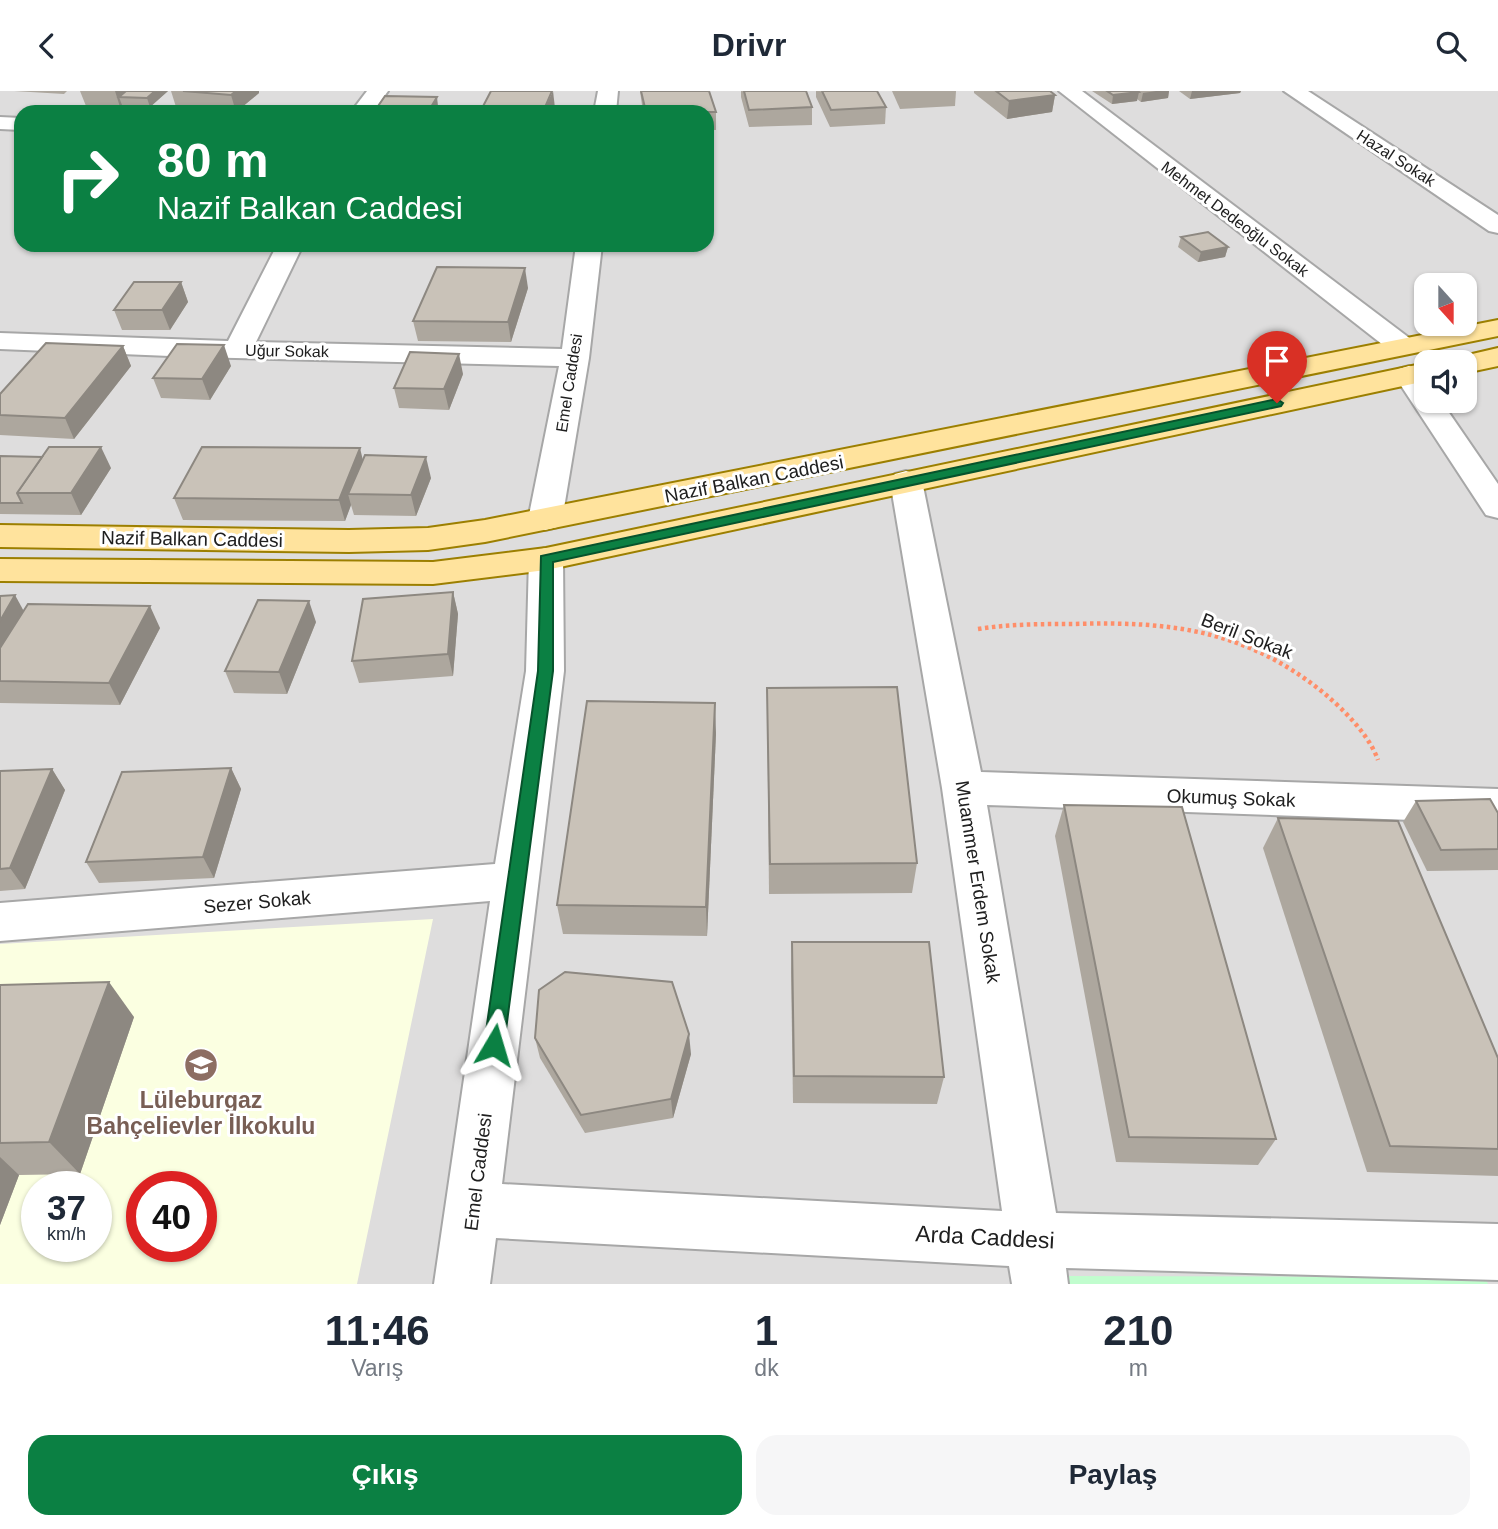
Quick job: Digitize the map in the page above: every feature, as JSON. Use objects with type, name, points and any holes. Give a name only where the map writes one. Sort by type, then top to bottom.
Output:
[{"type":"main road","name":"Nazif Balkan Caddesi","points":[[0,536],[402,539],[462,534],[545,540],[906,481],[1412,364],[1498,328]]},
{"type":"main road","points":[[1477,361],[1498,357]]},
{"type":"main road","name":"Nazif Balkan Caddesi","points":[[0,570],[433,573],[545,540],[1412,364]]},
{"type":"street","points":[[367,105],[378,91]]},
{"type":"street","name":"Mehmet Dedeoğlu Sokak","points":[[1069,91],[1412,364],[1498,508]]},
{"type":"street","name":"Hazal Sokak","points":[[1294,91],[1498,226]]},
{"type":"street","points":[[238,350],[287,252]]},
{"type":"street","name":"Emel Caddesi","points":[[462,1284],[545,671],[545,540],[575,358],[588,252]]},
{"type":"street","name":"Uğur Sokak","points":[[0,341],[575,358]]},
{"type":"street","points":[[34,373],[59,343]]},
{"type":"street","name":"Muammer Erdem Sokak","points":[[906,481],[964,787],[1036,1262]]},
{"type":"street","name":"Okumuş Sokak","points":[[964,787],[1498,806]]},
{"type":"street","name":"Sezer Sokak","points":[[0,922],[515,881]]},
{"type":"street","name":"Arda Caddesi","points":[[473,1210],[1036,1262],[1498,1252]]},
{"type":"path","name":"Beril Sokak","points":[[936,636],[1006,625],[1099,623],[1178,626],[1237,644],[1297,671],[1339,706],[1374,749],[1395,803]]},
{"type":"shaded area","points":[[0,91],[1498,91],[1498,1284],[0,1284]]},
{"type":"shaded area","name":"Lüleburgaz Bahçelievler İlkokulu","points":[[433,919],[357,1284],[0,1284],[0,944]]},
{"type":"green space","points":[[1062,1276],[1485,1277],[1488,1284],[1063,1284]]},
{"type":"building","points":[[126,91],[155,91],[147,98],[119,97]]},
{"type":"building","points":[[183,91],[236,91],[231,95]]},
{"type":"building","points":[[491,91],[552,91],[546,105],[484,105]]},
{"type":"building","points":[[641,91],[709,91],[714,105],[644,105]]},
{"type":"building","points":[[744,91],[806,91],[812,107],[749,110]]},
{"type":"building","points":[[822,91],[877,91],[886,107],[831,110]]},
{"type":"building","points":[[996,91],[1050,91],[1055,95],[1009,101]]},
{"type":"building","points":[[1107,91],[1138,91],[1139,92],[1113,95]]},
{"type":"building","points":[[385,96],[437,97],[432,105],[379,105]]},
{"type":"building","points":[[1208,232],[1228,247],[1201,252],[1181,237]]},
{"type":"building","points":[[437,267],[525,268],[508,322],[413,321]]},
{"type":"building","points":[[134,282],[181,282],[162,310],[114,310]]},
{"type":"building","points":[[46,343],[123,346],[65,418],[0,415],[0,394]]},
{"type":"building","points":[[177,344],[224,345],[202,379],[153,378]]},
{"type":"building","points":[[410,352],[459,354],[444,389],[394,388]]},
{"type":"building","points":[[49,447],[101,447],[71,493],[17,493]]},
{"type":"building","points":[[202,447],[360,448],[339,500],[174,498]]},
{"type":"building","points":[[365,455],[426,457],[411,495],[348,494]]},
{"type":"building","points":[[0,456],[42,457],[17,493],[22,503],[0,503]]},
{"type":"building","points":[[453,592],[448,654],[352,661],[363,599]]},
{"type":"building","points":[[15,595],[0,621],[0,596]]},
{"type":"building","points":[[258,600],[309,601],[279,672],[225,671]]},
{"type":"building","points":[[28,604],[150,606],[109,683],[0,681],[0,648]]},
{"type":"building","points":[[897,687],[917,863],[770,864],[767,688]]},
{"type":"building","points":[[587,701],[715,703],[706,907],[557,905]]},
{"type":"building","points":[[231,768],[203,857],[86,862],[122,772]]},
{"type":"building","points":[[52,769],[10,868],[0,869],[0,771]]},
{"type":"building","points":[[1490,799],[1498,813],[1498,849],[1441,850],[1416,801]]},
{"type":"building","points":[[1064,805],[1182,807],[1276,1139],[1129,1137]]},
{"type":"building","points":[[1278,818],[1398,821],[1498,1058],[1498,1149],[1390,1146]]},
{"type":"building","points":[[792,942],[929,942],[944,1077],[794,1076]]},
{"type":"building","points":[[565,972],[672,982],[689,1034],[671,1099],[581,1115],[535,1038],[539,990]]},
{"type":"building","points":[[109,982],[49,1142],[0,1143],[0,985]]},
{"type":"place","name":"Lüleburgaz Bahçelievler İlkokulu","points":[[201,1065]]},
{"type":"route","points":[[494,1045],[545,671],[546,559],[1277,403]]}]
